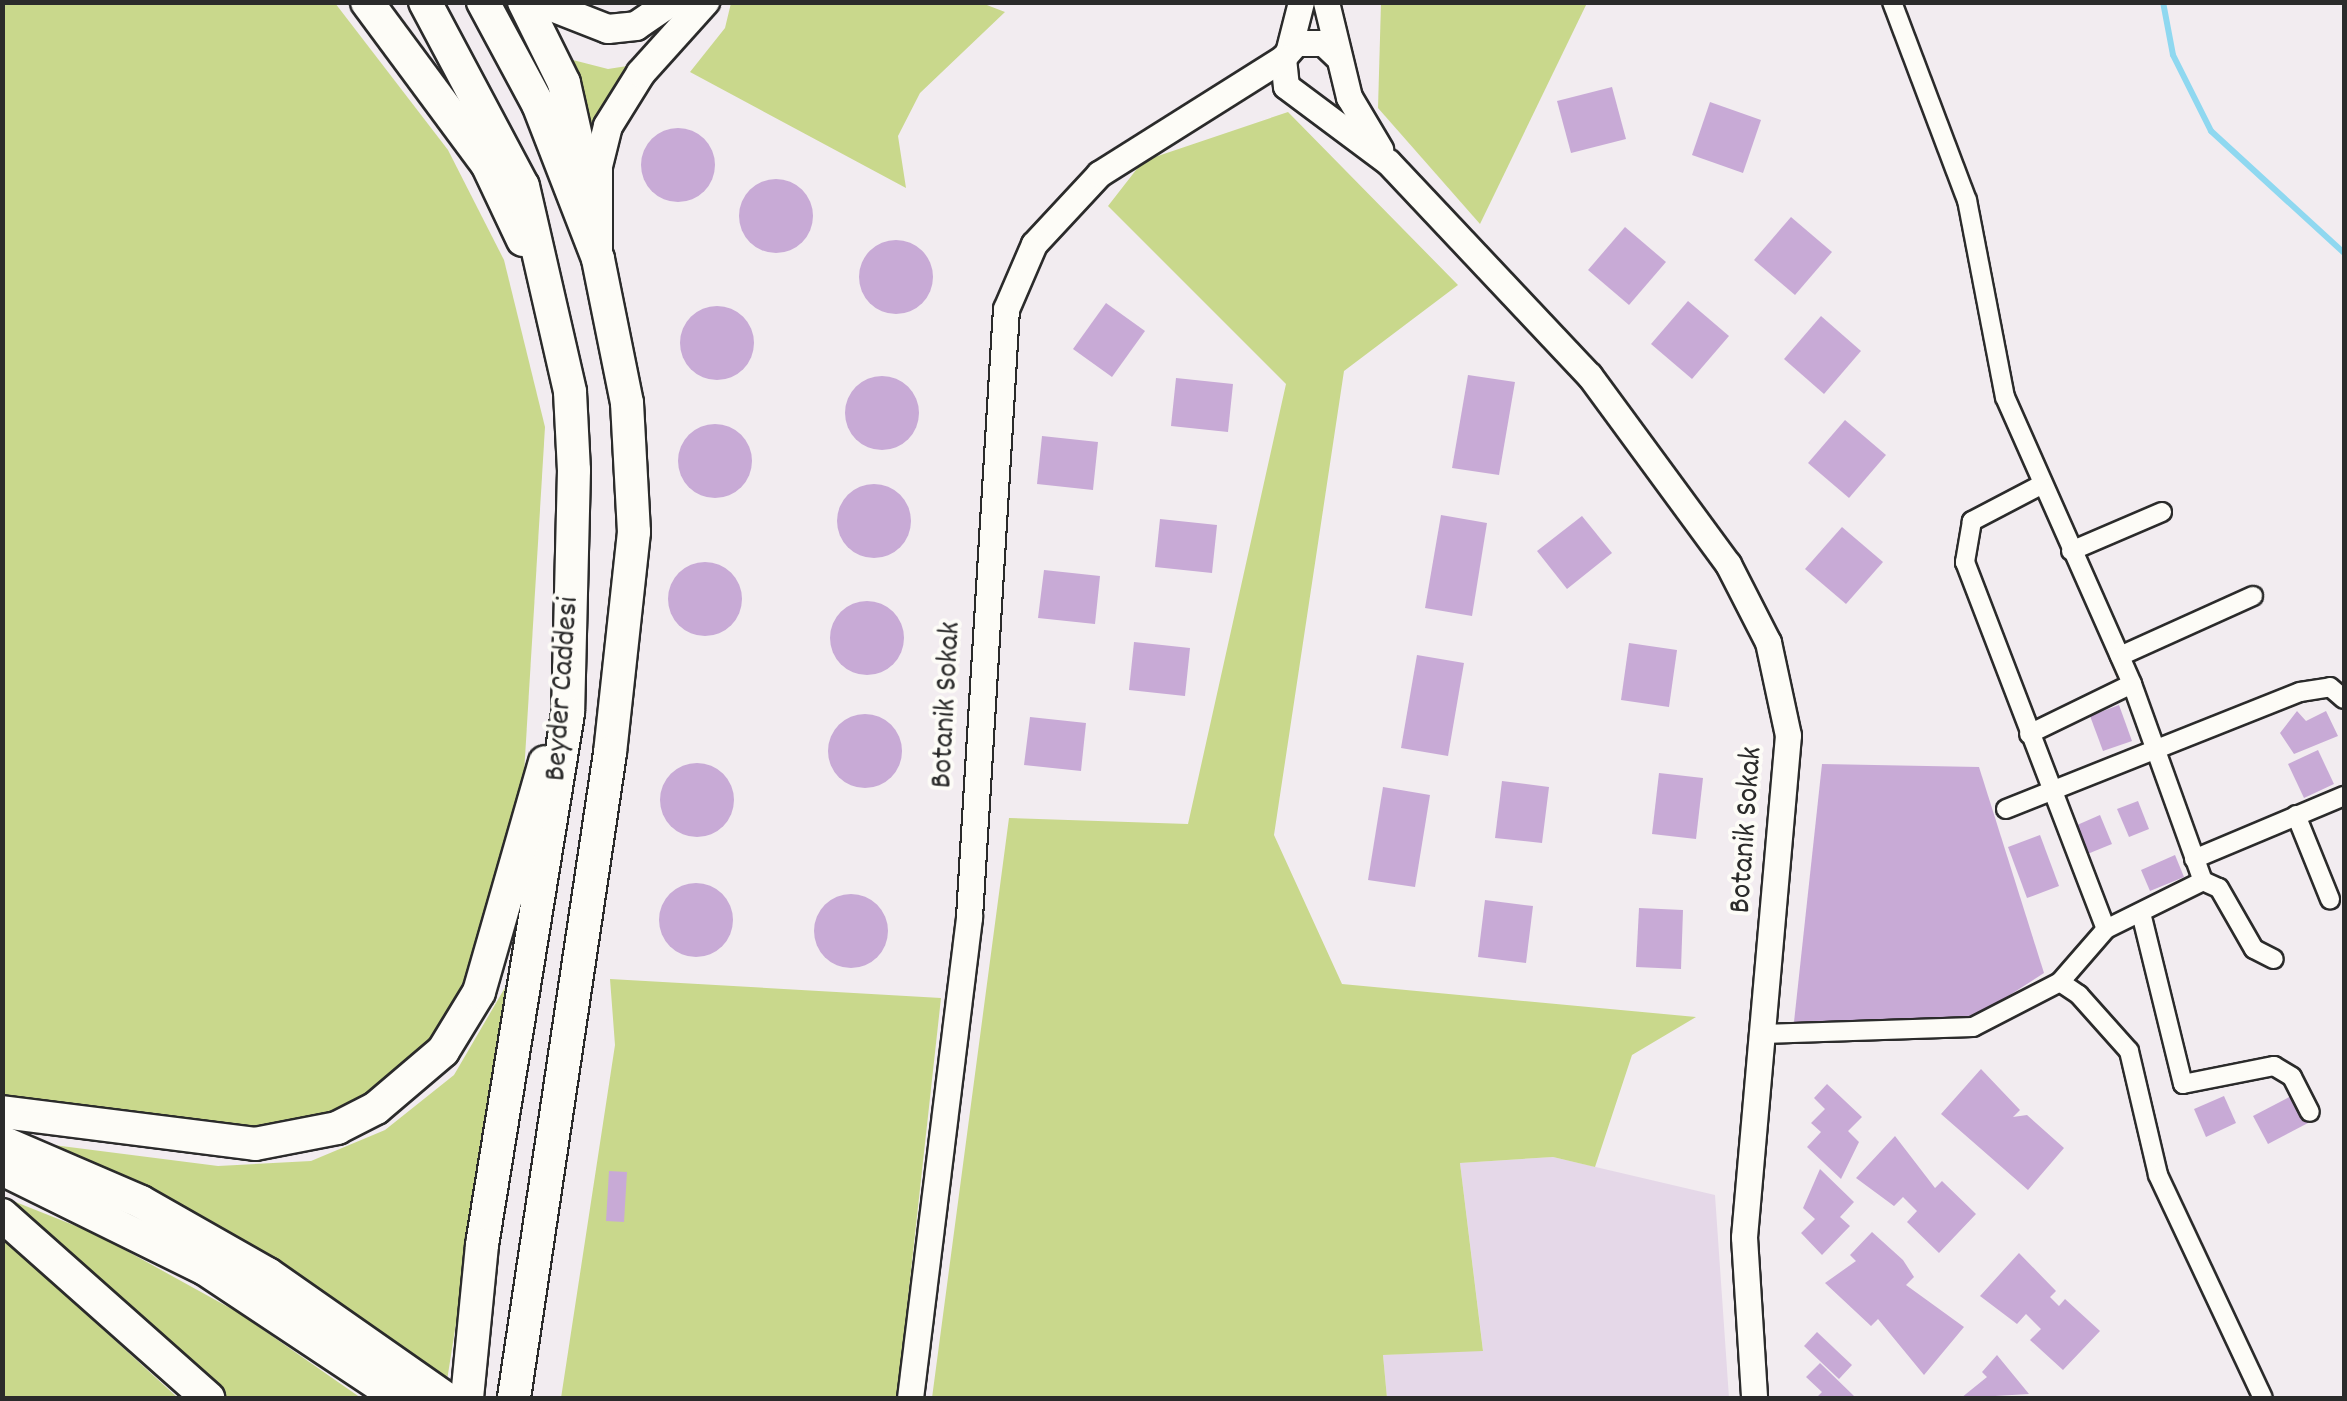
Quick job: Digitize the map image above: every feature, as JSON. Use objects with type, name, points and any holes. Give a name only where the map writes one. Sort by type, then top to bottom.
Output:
[{"type":"highway","points":[[367,2],[487,164],[542,277]]},
{"type":"highway","name":"Beyder Caddesi","points":[[425,2],[523,186],[570,392],[568,713],[460,1398]]},
{"type":"highway","name":"Beyder Caddesi","points":[[483,2],[538,104],[598,258],[628,403],[634,532],[610,753],[514,1392]]},
{"type":"highway","points":[[524,2],[578,132],[598,258]]},
{"type":"highway","points":[[2,1112],[255,1144],[336,1128],[404,1090],[443,1051],[479,992],[541,771],[568,713]]},
{"type":"highway","points":[[2,1142],[141,1202],[292,1288],[460,1398]]},
{"type":"highway","points":[[2,1169],[219,1277],[399,1398]]},
{"type":"highway","points":[[2,1214],[208,1398]]},
{"type":"main road","points":[[539,2],[608,29],[636,26],[671,2]]},
{"type":"main road","points":[[598,258],[598,166],[608,126],[641,72],[706,2]]},
{"type":"main road","points":[[1301,2],[1286,53],[1298,96],[1388,162]]},
{"type":"main road","points":[[1326,2],[1337,60],[1388,162]]},
{"type":"main road","points":[[1286,53],[1314,40],[1337,60]]},
{"type":"main road","name":"Botanik Sokak","points":[[910,1398],[969,917],[1006,309],[1034,244],[1067,204],[1286,53]]},
{"type":"main road","points":[[1298,96],[1330,91],[1337,60]]},
{"type":"main road","name":"Botanik Sokak","points":[[1208,105],[1298,96]]},
{"type":"main road","name":"Botanik Sokak","points":[[1388,162],[1588,375],[1728,564],[1768,642],[1788,734],[1744,1237],[1754,1398]]},
{"type":"street","points":[[1892,2],[1968,200],[2005,397],[2039,486],[2132,684],[2203,880],[2219,888],[2254,949],[2274,959]]},
{"type":"street","points":[[2039,486],[1972,521],[1963,540],[2029,734],[2106,929]]},
{"type":"street","points":[[2071,551],[2162,512]]},
{"type":"street","points":[[2120,656],[2253,596]]},
{"type":"street","points":[[2029,734],[2132,684]]},
{"type":"street","points":[[2006,809],[2158,753],[2300,692],[2330,687],[2344,699]]},
{"type":"street","points":[[2194,859],[2344,796]]},
{"type":"street","points":[[2296,815],[2330,898]]},
{"type":"street","points":[[1764,1034],[1974,1027],[2060,982],[2106,929],[2203,880]]},
{"type":"street","points":[[2141,914],[2183,1084],[2274,1066],[2292,1077],[2310,1112]]},
{"type":"street","points":[[2060,982],[2129,1051],[2158,1175],[2263,1398]]},
{"type":"shaded area","points":[[1553,1157],[1715,1195],[1729,1398],[1387,1398],[1383,1355],[1483,1350],[1460,1163]]},
{"type":"green space","points":[[979,2],[1005,12],[920,93],[898,136],[906,188],[690,72],[725,28],[731,3]]},
{"type":"green space","points":[[3,3],[335,3],[448,150],[504,260],[545,427],[524,774],[477,954],[438,1032],[387,1086],[316,1123],[227,1130],[3,1099]]},
{"type":"green space","points":[[1381,3],[1587,3],[1480,224],[1378,108]]},
{"type":"green space","points":[[569,59],[608,69],[640,64],[592,132]]},
{"type":"green space","points":[[1288,112],[1458,285],[1344,371],[1274,835],[1342,984],[1696,1017],[1632,1055],[1595,1167],[1553,1157],[1460,1163],[1483,1351],[1383,1355],[1387,1398],[932,1398],[1009,818],[1188,824],[1286,384],[1108,206],[1143,161]]},
{"type":"green space","points":[[510,979],[446,1387],[354,1313],[22,1141],[218,1166],[311,1161],[385,1130],[454,1075]]},
{"type":"green space","points":[[610,979],[941,998],[897,1398],[561,1398],[615,1045]]},
{"type":"green space","points":[[3,1197],[96,1234],[239,1313],[361,1398],[223,1398]]},
{"type":"green space","points":[[3,1238],[178,1398],[3,1398]]},
{"type":"building","points":[[1612,87],[1626,139],[1571,153],[1557,101]]},
{"type":"building","points":[[1710,102],[1761,120],[1743,173],[1692,155]]},
{"type":"building","points":[[678,128],[704,139],[715,165],[704,191],[678,202],[652,191],[641,165],[652,139]]},
{"type":"building","points":[[776,179],[802,190],[813,216],[802,242],[776,253],[750,242],[739,216],[750,190]]},
{"type":"building","points":[[1791,217],[1832,252],[1795,295],[1754,260]]},
{"type":"building","points":[[1625,227],[1666,262],[1629,305],[1588,270]]},
{"type":"building","points":[[896,240],[922,251],[933,277],[922,303],[896,314],[870,303],[859,277],[870,251]]},
{"type":"building","points":[[1688,301],[1729,336],[1692,379],[1651,344]]},
{"type":"building","points":[[1106,303],[1145,331],[1112,377],[1073,349]]},
{"type":"building","points":[[717,306],[743,317],[754,343],[743,369],[717,380],[691,369],[680,343],[691,317]]},
{"type":"building","points":[[1821,316],[1861,351],[1824,394],[1784,359]]},
{"type":"building","points":[[1468,375],[1515,382],[1499,475],[1452,468]]},
{"type":"building","points":[[882,376],[908,387],[919,413],[908,439],[882,450],[856,439],[845,413],[856,387]]},
{"type":"building","points":[[1176,378],[1233,384],[1228,432],[1171,426]]},
{"type":"building","points":[[1845,420],[1886,455],[1849,498],[1808,463]]},
{"type":"building","points":[[715,424],[741,435],[752,461],[741,487],[715,498],[689,487],[678,461],[689,435]]},
{"type":"building","points":[[1042,436],[1098,442],[1093,490],[1037,484]]},
{"type":"building","points":[[874,484],[900,495],[911,521],[900,547],[874,558],[848,547],[837,521],[848,495]]},
{"type":"building","points":[[1441,515],[1487,523],[1472,616],[1425,608]]},
{"type":"building","points":[[1582,516],[1612,553],[1567,589],[1537,551]]},
{"type":"building","points":[[1160,519],[1217,525],[1212,573],[1155,567]]},
{"type":"building","points":[[1842,527],[1883,562],[1846,604],[1805,569]]},
{"type":"building","points":[[705,562],[731,573],[742,599],[731,625],[705,636],[679,625],[668,599],[679,573]]},
{"type":"building","points":[[1044,570],[1100,576],[1095,624],[1038,618]]},
{"type":"building","points":[[867,601],[893,612],[904,638],[893,664],[867,675],[841,664],[830,638],[841,612]]},
{"type":"building","points":[[1134,642],[1190,648],[1185,696],[1129,690]]},
{"type":"building","points":[[1629,643],[1677,650],[1669,707],[1621,700]]},
{"type":"building","points":[[1417,655],[1464,663],[1448,756],[1401,748]]},
{"type":"building","points":[[2119,705],[2132,741],[2103,751],[2090,716]]},
{"type":"building","points":[[2297,711],[2306,721],[2326,711],[2338,736],[2294,754],[2280,733]]},
{"type":"building","points":[[865,714],[891,725],[902,751],[891,777],[865,788],[839,777],[828,751],[839,725]]},
{"type":"building","points":[[1030,717],[1086,723],[1081,771],[1024,765]]},
{"type":"building","points":[[2318,750],[2334,784],[2304,798],[2288,764]]},
{"type":"building","points":[[697,763],[723,774],[734,800],[723,826],[697,837],[671,826],[660,800],[671,774]]},
{"type":"building","points":[[1822,764],[1979,767],[2044,973],[1974,1018],[1794,1022]]},
{"type":"building","points":[[1659,773],[1703,778],[1696,839],[1652,834]]},
{"type":"building","points":[[1502,781],[1549,787],[1542,843],[1495,838]]},
{"type":"building","points":[[1383,787],[1430,795],[1415,887],[1368,880]]},
{"type":"building","points":[[2138,801],[2149,829],[2129,837],[2117,809]]},
{"type":"building","points":[[2100,815],[2112,844],[2080,857],[2068,829]]},
{"type":"building","points":[[2040,835],[2059,886],[2027,898],[2008,847]]},
{"type":"building","points":[[2175,855],[2184,877],[2150,891],[2141,870]]},
{"type":"building","points":[[696,883],[722,894],[733,920],[722,946],[696,957],[670,946],[659,920],[670,894]]},
{"type":"building","points":[[851,894],[877,905],[888,931],[877,957],[851,968],[825,957],[814,931],[825,905]]},
{"type":"building","points":[[1485,900],[1533,906],[1526,963],[1478,957]]},
{"type":"building","points":[[1639,908],[1683,910],[1681,969],[1636,967]]},
{"type":"building","points":[[1981,1069],[2020,1110],[2013,1117],[2027,1115],[2064,1148],[2028,1190],[1941,1114]]},
{"type":"building","points":[[1827,1084],[1862,1117],[1848,1131],[1859,1142],[1841,1179],[1807,1147],[1821,1132],[1811,1123],[1825,1109],[1814,1098]]},
{"type":"building","points":[[2293,1095],[2308,1123],[2268,1144],[2253,1116]]},
{"type":"building","points":[[2224,1096],[2236,1123],[2206,1137],[2194,1109]]},
{"type":"building","points":[[1895,1136],[1935,1188],[1942,1181],[1976,1214],[1939,1253],[1907,1222],[1917,1211],[1903,1197],[1894,1206],[1856,1178]]},
{"type":"building","points":[[1820,1169],[1854,1202],[1840,1217],[1850,1226],[1822,1255],[1801,1233],[1815,1219],[1803,1208]]},
{"type":"building","points":[[609,1171],[627,1172],[624,1222],[606,1221]]},
{"type":"building","points":[[1872,1232],[1903,1260],[1914,1277],[1906,1285],[1964,1327],[1924,1375],[1878,1319],[1871,1326],[1825,1283],[1856,1261],[1850,1255]]},
{"type":"building","points":[[2019,1253],[2056,1291],[2050,1297],[2059,1306],[2065,1299],[2100,1331],[2063,1370],[2030,1340],[2041,1329],[2026,1314],[2017,1324],[1980,1296]]},
{"type":"building","points":[[1817,1332],[1852,1365],[1839,1379],[1804,1346]]},
{"type":"building","points":[[1997,1355],[2029,1394],[1961,1398],[1987,1377],[1982,1372]]},
{"type":"building","points":[[1820,1363],[1854,1396],[1816,1398],[1822,1392],[1806,1377]]},
{"type":"waterway","points":[[2163,2],[2173,55],[2211,131],[2344,253]]}]
